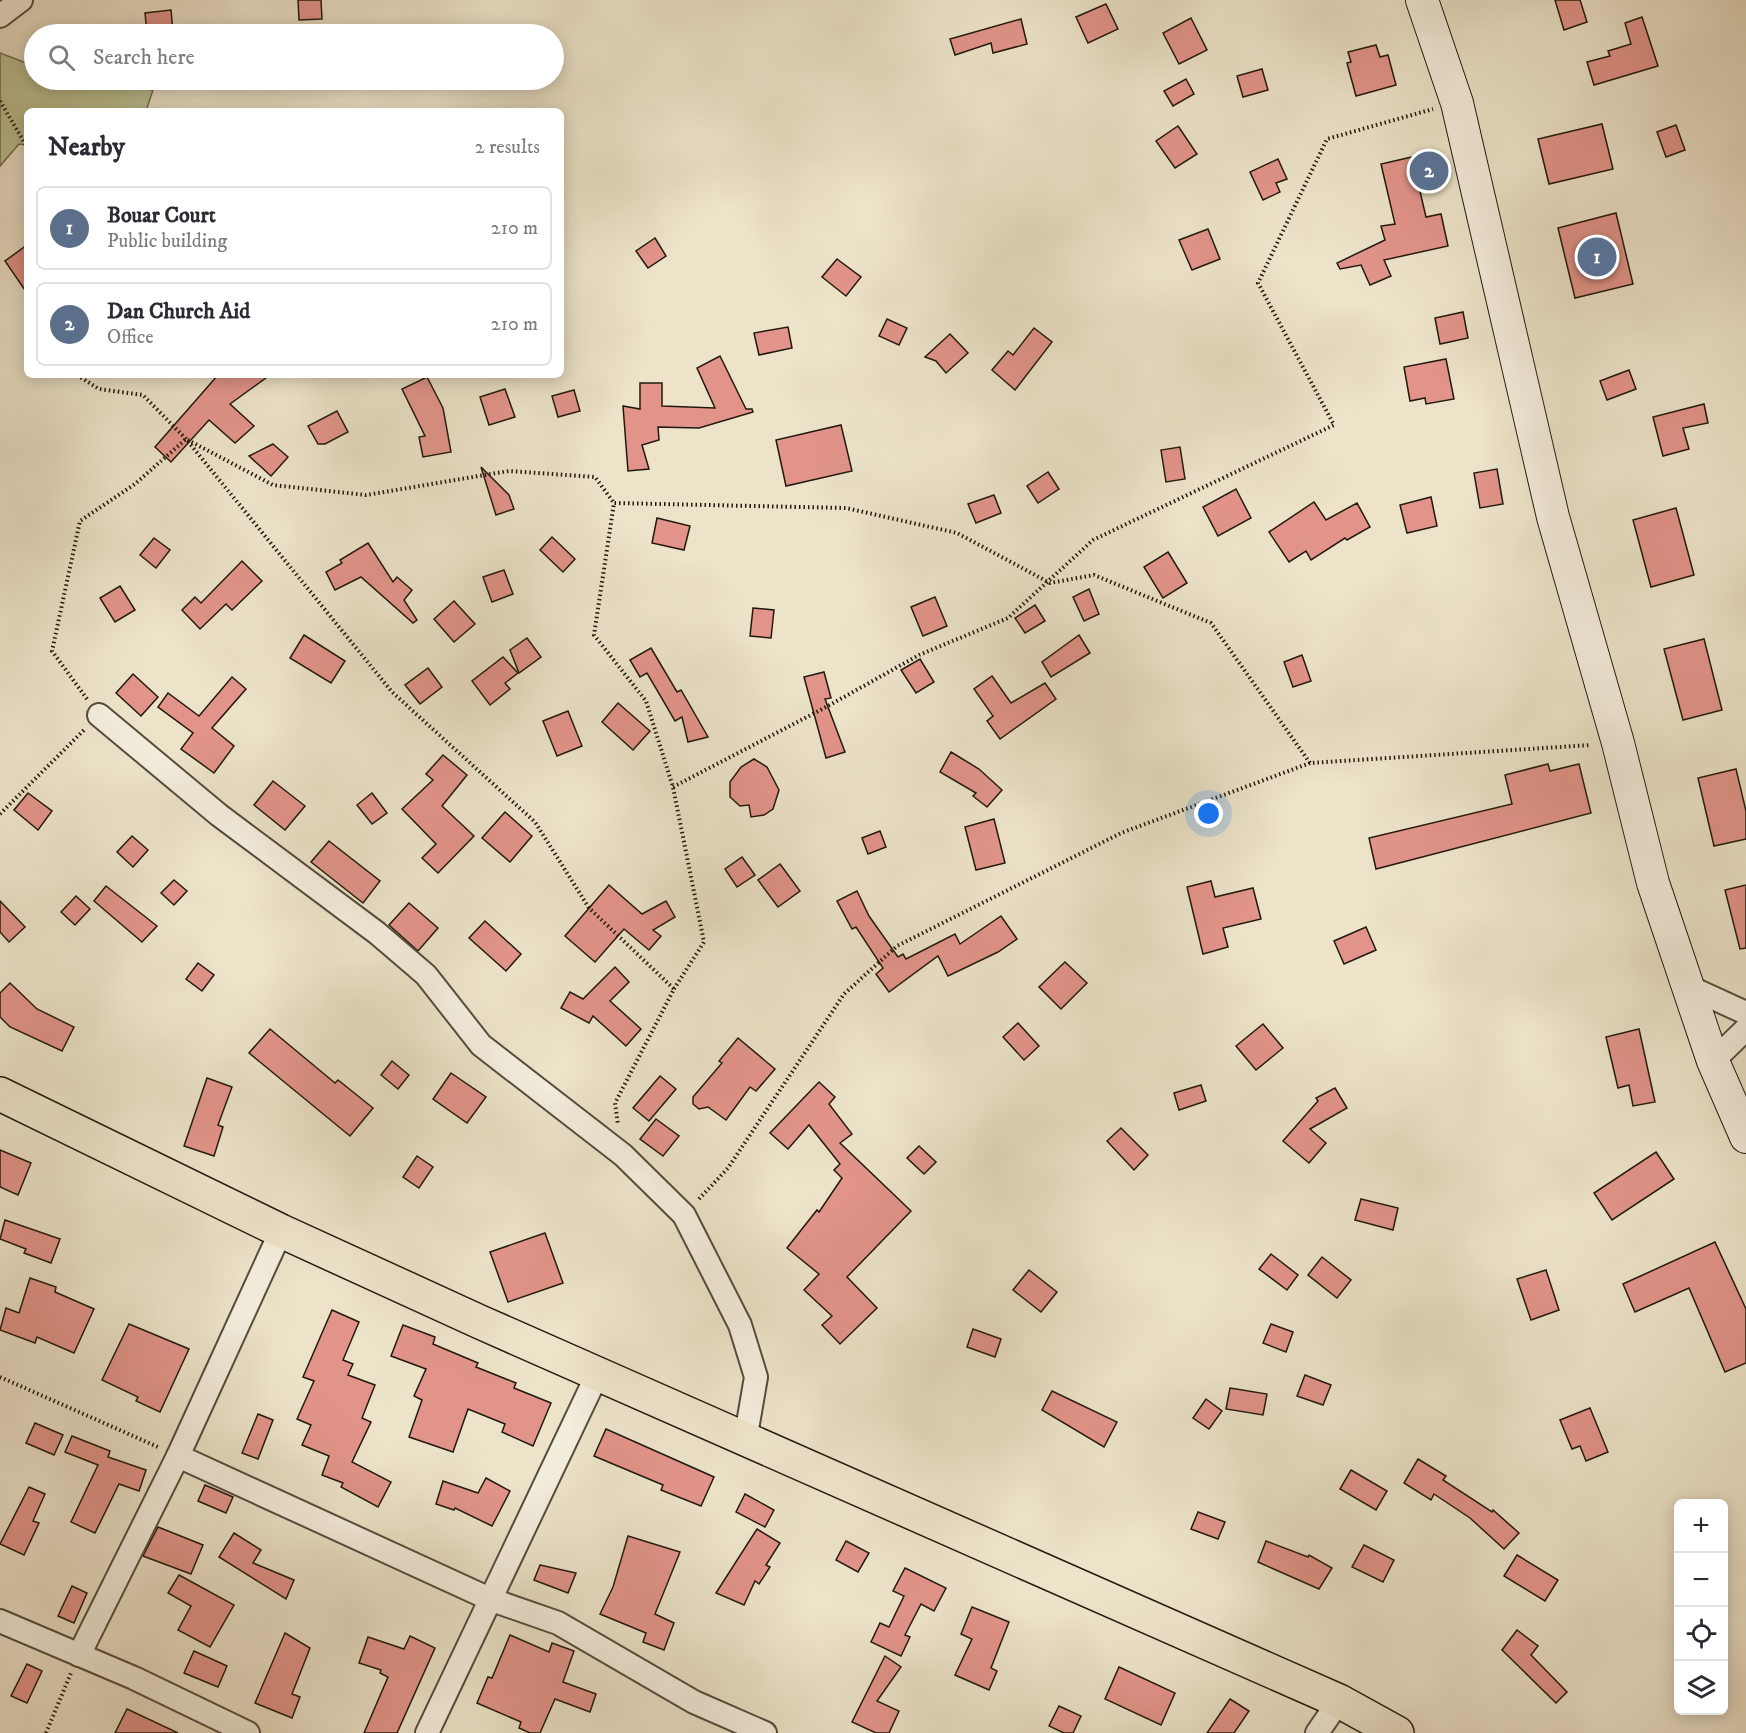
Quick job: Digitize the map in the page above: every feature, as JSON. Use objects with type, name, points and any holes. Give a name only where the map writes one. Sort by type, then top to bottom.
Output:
[{"type":"main road","points":[[0,1094],[281,1231],[745,1441],[1340,1701],[1397,1733]]},
{"type":"street","points":[[0,16],[21,0]]},
{"type":"street","points":[[1422,0],[1457,103],[1553,517],[1618,743],[1653,883],[1713,1061],[1746,1137]]},
{"type":"street","points":[[99,715],[219,815],[377,933],[426,975],[481,1045],[623,1155],[684,1215],[740,1325],[756,1377],[745,1441]]},
{"type":"street","points":[[1687,986],[1746,1013]]},
{"type":"street","points":[[1713,1061],[1746,1029]]},
{"type":"street","points":[[79,1655],[178,1456],[281,1231]]},
{"type":"street","points":[[427,1733],[597,1375]]},
{"type":"street","points":[[178,1456],[492,1600],[558,1623],[694,1702],[765,1733]]},
{"type":"street","points":[[0,1621],[135,1678],[248,1733]]},
{"type":"street","points":[[1317,1733],[1340,1701]]},
{"type":"path","points":[[0,101],[24,142]]},
{"type":"path","points":[[673,787],[828,706],[919,655],[1008,618],[1050,583],[1093,540],[1334,425],[1258,283],[1328,139],[1457,103]]},
{"type":"path","points":[[82,378],[99,388],[142,396],[186,439],[392,692],[535,822],[589,908],[674,989]]},
{"type":"path","points":[[186,439],[273,485],[366,495],[509,471],[596,477],[614,503],[594,635],[646,701],[673,787],[704,942],[674,989],[615,1103],[623,1155]]},
{"type":"path","points":[[0,814],[99,715],[52,651],[80,521],[135,484],[186,439]]},
{"type":"path","points":[[614,503],[846,508],[957,533],[1050,583],[1094,575],[1212,623],[1310,763]]},
{"type":"path","points":[[684,1215],[728,1168],[844,994],[897,946],[1121,833],[1310,763],[1618,743]]},
{"type":"path","points":[[0,1377],[178,1456]]},
{"type":"path","points":[[46,1733],[79,1655]]},
{"type":"green space","points":[[0,53],[24,62],[24,90],[153,90],[147,108],[24,108],[24,145],[19,144],[0,166]]},
{"type":"building","points":[[298,0],[321,0],[322,19],[299,20]]},
{"type":"building","points":[[1555,0],[1580,0],[1587,22],[1564,30]]},
{"type":"building","points":[[1106,4],[1118,29],[1088,43],[1076,17]]},
{"type":"building","points":[[171,10],[172,24],[146,24],[145,13]]},
{"type":"building","points":[[1642,17],[1658,66],[1594,85],[1587,62],[1610,56],[1608,51],[1631,44],[1625,23]]},
{"type":"building","points":[[1191,18],[1207,50],[1179,64],[1163,33]]},
{"type":"building","points":[[1021,19],[1027,44],[993,53],[991,43],[955,55],[950,39]]},
{"type":"building","points":[[1376,45],[1380,57],[1388,55],[1396,85],[1356,96],[1347,63],[1351,62],[1348,52]]},
{"type":"building","points":[[1262,69],[1268,90],[1243,97],[1237,76]]},
{"type":"building","points":[[1186,79],[1194,94],[1173,106],[1164,91]]},
{"type":"building","points":[[1602,124],[1613,169],[1549,184],[1538,139]]},
{"type":"building","points":[[1676,125],[1685,150],[1666,157],[1657,132]]},
{"type":"building","points":[[1178,126],[1197,154],[1175,168],[1156,141]]},
{"type":"building","points":[[1412,157],[1426,217],[1441,214],[1448,246],[1384,260],[1391,276],[1370,285],[1361,265],[1340,269],[1337,263],[1385,240],[1381,226],[1395,224],[1381,164]]},
{"type":"building","points":[[1278,159],[1287,179],[1276,183],[1280,192],[1263,200],[1250,172]]},
{"type":"building","points":[[1616,213],[1633,284],[1575,298],[1558,228]]},
{"type":"building","points":[[1208,229],[1220,259],[1192,270],[1179,240]]},
{"type":"building","points":[[655,238],[666,256],[648,268],[636,251]]},
{"type":"building","points":[[24,247],[24,289],[5,261]]},
{"type":"building","points":[[837,259],[861,277],[846,296],[822,277]]},
{"type":"building","points":[[1463,312],[1468,338],[1440,344],[1435,318]]},
{"type":"building","points":[[887,319],[907,328],[899,345],[879,336]]},
{"type":"building","points":[[788,327],[792,348],[759,355],[754,333]]},
{"type":"building","points":[[1034,328],[1052,342],[1015,390],[992,370],[1008,351],[1013,355]]},
{"type":"building","points":[[950,334],[968,353],[946,373],[936,361],[925,357]]},
{"type":"building","points":[[720,356],[746,409],[752,409],[753,412],[699,428],[658,427],[659,440],[642,445],[649,469],[628,471],[623,406],[640,409],[640,383],[662,383],[662,406],[715,408],[697,368]]},
{"type":"building","points":[[1446,359],[1454,399],[1426,404],[1425,398],[1410,401],[1404,367]]},
{"type":"building","points":[[1629,370],[1636,389],[1607,400],[1600,381]]},
{"type":"building","points":[[215,378],[266,378],[230,404],[254,426],[235,443],[209,420],[171,462],[155,447]]},
{"type":"building","points":[[428,378],[443,408],[451,452],[423,457],[419,437],[425,436],[402,389]]},
{"type":"building","points":[[505,389],[515,417],[489,425],[480,397]]},
{"type":"building","points":[[574,390],[580,411],[558,417],[552,396]]},
{"type":"building","points":[[1704,404],[1708,423],[1683,428],[1689,449],[1663,456],[1653,417]]},
{"type":"building","points":[[337,411],[348,432],[325,444],[318,444],[308,426]]},
{"type":"building","points":[[841,425],[852,471],[786,486],[776,440]]},
{"type":"building","points":[[273,444],[288,457],[271,476],[249,456]]},
{"type":"building","points":[[1180,447],[1185,479],[1166,482],[1161,450]]},
{"type":"building","points":[[481,467],[509,495],[514,509],[496,515]]},
{"type":"building","points":[[1497,469],[1503,504],[1480,508],[1474,473]]},
{"type":"building","points":[[1048,472],[1059,489],[1038,503],[1027,486]]},
{"type":"building","points":[[1236,489],[1251,518],[1218,536],[1203,507]]},
{"type":"building","points":[[994,495],[1001,513],[976,523],[968,504]]},
{"type":"building","points":[[1431,497],[1437,526],[1407,533],[1400,505]]},
{"type":"building","points":[[1314,502],[1326,520],[1357,503],[1370,527],[1347,540],[1345,538],[1311,560],[1306,551],[1289,562],[1269,532]]},
{"type":"building","points":[[1676,508],[1694,575],[1651,587],[1633,520]]},
{"type":"building","points":[[657,518],[690,526],[684,550],[652,543]]},
{"type":"building","points":[[552,537],[575,559],[563,572],[540,550]]},
{"type":"building","points":[[154,538],[170,550],[156,568],[140,555]]},
{"type":"building","points":[[368,543],[393,582],[397,577],[412,590],[404,600],[417,620],[413,623],[361,577],[335,590],[326,572],[342,563],[340,560]]},
{"type":"building","points":[[1168,552],[1187,583],[1163,598],[1144,567]]},
{"type":"building","points":[[242,561],[262,581],[232,610],[226,604],[200,629],[182,610],[195,597],[201,603]]},
{"type":"building","points":[[504,570],[513,594],[492,602],[483,577]]},
{"type":"building","points":[[120,586],[135,610],[115,622],[100,598]]},
{"type":"building","points":[[1089,589],[1099,614],[1084,621],[1073,597]]},
{"type":"building","points":[[935,597],[947,626],[923,636],[911,607]]},
{"type":"building","points":[[454,601],[475,624],[454,642],[434,619]]},
{"type":"building","points":[[1035,605],[1045,621],[1025,633],[1015,618]]},
{"type":"building","points":[[753,608],[774,610],[771,638],[750,636]]},
{"type":"building","points":[[304,635],[345,661],[331,683],[290,658]]},
{"type":"building","points":[[1079,635],[1090,653],[1051,677],[1042,662]]},
{"type":"building","points":[[527,638],[541,657],[519,673],[510,650]]},
{"type":"building","points":[[1704,639],[1722,710],[1683,720],[1664,649]]},
{"type":"building","points":[[651,648],[677,692],[681,690],[708,737],[688,742],[682,717],[675,721],[647,673],[640,677],[630,660]]},
{"type":"building","points":[[1302,655],[1311,681],[1293,687],[1284,662]]},
{"type":"building","points":[[503,657],[518,673],[505,683],[510,689],[490,705],[472,681]]},
{"type":"building","points":[[920,659],[934,682],[916,693],[901,670]]},
{"type":"building","points":[[428,668],[442,687],[420,704],[405,685]]},
{"type":"building","points":[[824,672],[831,698],[825,699],[845,752],[826,758],[804,677]]},
{"type":"building","points":[[133,674],[158,697],[141,716],[116,693]]},
{"type":"building","points":[[992,676],[1011,703],[1045,683],[1056,699],[1000,739],[987,721],[993,716],[974,689]]},
{"type":"building","points":[[232,677],[246,689],[212,728],[234,746],[214,773],[181,749],[193,733],[158,707],[168,693],[199,716]]},
{"type":"building","points":[[618,703],[650,731],[633,750],[602,722]]},
{"type":"building","points":[[568,711],[582,746],[557,756],[543,721]]},
{"type":"building","points":[[951,752],[979,769],[1002,790],[987,807],[973,796],[976,793],[940,772]]},
{"type":"building","points":[[443,755],[467,775],[442,806],[474,836],[438,873],[422,858],[436,844],[402,809],[433,780],[426,774]]},
{"type":"building","points":[[754,759],[767,767],[779,790],[773,809],[764,815],[751,817],[749,805],[740,806],[730,797],[730,782],[741,767]]},
{"type":"building","points":[[1548,764],[1550,771],[1579,764],[1591,813],[1376,869],[1369,838],[1512,804],[1505,775]]},
{"type":"building","points":[[1736,769],[1746,811],[1746,839],[1714,846],[1698,778]]},
{"type":"building","points":[[273,781],[305,806],[285,830],[254,805]]},
{"type":"building","points":[[28,793],[52,811],[38,830],[14,810]]},
{"type":"building","points":[[372,793],[387,813],[372,824],[357,805]]},
{"type":"building","points":[[505,812],[532,836],[510,862],[482,838]]},
{"type":"building","points":[[994,819],[1005,863],[976,870],[965,827]]},
{"type":"building","points":[[880,831],[886,847],[868,854],[862,838]]},
{"type":"building","points":[[132,836],[148,850],[133,867],[117,852]]},
{"type":"building","points":[[329,841],[380,881],[363,903],[311,862]]},
{"type":"building","points":[[742,857],[755,875],[737,887],[725,869]]},
{"type":"building","points":[[780,864],[800,891],[778,907],[758,880]]},
{"type":"building","points":[[174,880],[187,891],[174,905],[161,893]]},
{"type":"building","points":[[1211,881],[1215,897],[1253,888],[1261,919],[1223,928],[1228,947],[1203,954],[1187,887]]},
{"type":"building","points":[[609,885],[642,914],[666,901],[675,917],[653,930],[661,936],[649,950],[624,929],[595,962],[565,936]]},
{"type":"building","points":[[1746,885],[1746,948],[1740,949],[1725,890]]},
{"type":"building","points":[[106,886],[157,926],[142,942],[94,901]]},
{"type":"building","points":[[857,891],[869,916],[898,957],[903,954],[906,959],[955,934],[960,944],[1001,916],[1017,939],[998,952],[948,976],[938,956],[889,992],[876,974],[883,968],[856,927],[852,929],[837,901]]},
{"type":"building","points":[[76,896],[90,909],[75,925],[61,912]]},
{"type":"building","points":[[0,901],[25,927],[9,942],[0,932]]},
{"type":"building","points":[[409,903],[438,928],[418,951],[389,925]]},
{"type":"building","points":[[485,921],[521,954],[506,971],[469,938]]},
{"type":"building","points":[[1366,927],[1376,950],[1344,964],[1334,941]]},
{"type":"building","points":[[1065,962],[1087,983],[1061,1009],[1039,987]]},
{"type":"building","points":[[198,963],[214,975],[202,991],[186,979]]},
{"type":"building","points":[[615,967],[629,982],[610,1001],[641,1029],[626,1046],[593,1016],[589,1023],[561,1008],[570,992],[583,999]]},
{"type":"building","points":[[10,983],[37,1009],[74,1027],[62,1051],[10,1027],[0,1017],[0,993]]},
{"type":"building","points":[[1018,1023],[1039,1046],[1024,1060],[1003,1037]]},
{"type":"building","points":[[1263,1024],[1283,1048],[1256,1070],[1236,1046]]},
{"type":"building","points":[[270,1029],[335,1083],[338,1080],[373,1108],[350,1136],[249,1053]]},
{"type":"building","points":[[1639,1029],[1655,1102],[1633,1106],[1629,1085],[1618,1088],[1606,1037]]},
{"type":"building","points":[[738,1038],[775,1069],[756,1091],[750,1087],[726,1120],[708,1107],[699,1109],[693,1104],[693,1097],[722,1063],[719,1061]]},
{"type":"building","points":[[392,1061],[409,1075],[398,1089],[381,1075]]},
{"type":"building","points":[[451,1073],[486,1097],[467,1123],[433,1099]]},
{"type":"building","points":[[660,1076],[676,1089],[649,1121],[633,1108]]},
{"type":"building","points":[[207,1078],[232,1087],[218,1125],[223,1127],[214,1156],[184,1146]]},
{"type":"building","points":[[819,1082],[835,1097],[829,1104],[852,1134],[840,1143],[911,1211],[847,1277],[877,1308],[840,1344],[822,1325],[832,1316],[804,1290],[819,1274],[787,1248],[817,1210],[819,1212],[842,1178],[834,1170],[840,1164],[809,1125],[788,1149],[770,1133]]},
{"type":"building","points":[[1201,1085],[1206,1101],[1179,1110],[1174,1093]]},
{"type":"building","points":[[1335,1088],[1347,1108],[1310,1129],[1326,1143],[1309,1163],[1283,1141],[1318,1101],[1316,1098]]},
{"type":"building","points":[[656,1119],[679,1136],[663,1156],[640,1139]]},
{"type":"building","points":[[1121,1128],[1148,1155],[1134,1170],[1107,1141]]},
{"type":"building","points":[[919,1146],[936,1162],[924,1174],[907,1158]]},
{"type":"building","points":[[0,1150],[31,1163],[18,1195],[0,1187]]},
{"type":"building","points":[[1656,1152],[1674,1179],[1612,1220],[1594,1193]]},
{"type":"building","points":[[417,1156],[433,1167],[419,1188],[403,1177]]},
{"type":"building","points":[[1361,1199],[1398,1208],[1393,1230],[1355,1220]]},
{"type":"building","points":[[5,1220],[60,1239],[51,1263],[24,1253],[26,1249],[0,1239]]},
{"type":"building","points":[[545,1233],[563,1283],[508,1302],[490,1252]]},
{"type":"building","points":[[1715,1242],[1746,1309],[1746,1363],[1725,1372],[1689,1288],[1635,1312],[1623,1284]]},
{"type":"building","points":[[1271,1254],[1298,1275],[1287,1290],[1259,1269]]},
{"type":"building","points":[[1322,1257],[1351,1280],[1337,1298],[1308,1275]]},
{"type":"building","points":[[1029,1270],[1057,1292],[1041,1312],[1013,1290]]},
{"type":"building","points":[[1546,1270],[1559,1310],[1531,1320],[1517,1279]]},
{"type":"building","points":[[30,1278],[56,1287],[55,1292],[94,1309],[74,1353],[37,1337],[35,1343],[0,1330],[6,1308],[19,1313]]},
{"type":"building","points":[[332,1310],[359,1322],[343,1360],[353,1364],[348,1375],[375,1385],[362,1418],[371,1422],[352,1462],[391,1482],[378,1507],[341,1487],[343,1483],[322,1475],[329,1456],[302,1445],[311,1425],[297,1419],[314,1381],[303,1377]]},
{"type":"building","points":[[129,1324],[189,1349],[160,1412],[136,1401],[138,1397],[102,1380]]},
{"type":"building","points":[[1271,1324],[1293,1332],[1286,1352],[1263,1343]]},
{"type":"building","points":[[403,1325],[435,1337],[433,1344],[478,1363],[476,1367],[516,1383],[514,1388],[551,1403],[533,1446],[502,1432],[505,1424],[468,1409],[453,1452],[409,1437],[422,1400],[414,1396],[426,1369],[391,1356]]},
{"type":"building","points":[[973,1329],[1001,1339],[995,1357],[967,1347]]},
{"type":"building","points":[[1305,1375],[1331,1385],[1323,1405],[1297,1396]]},
{"type":"building","points":[[1230,1388],[1267,1394],[1263,1415],[1226,1409]]},
{"type":"building","points":[[1052,1391],[1117,1422],[1104,1447],[1042,1410]]},
{"type":"building","points":[[1206,1399],[1222,1411],[1209,1429],[1193,1418]]},
{"type":"building","points":[[1590,1408],[1608,1452],[1586,1461],[1580,1446],[1572,1449],[1560,1420]]},
{"type":"building","points":[[258,1414],[273,1420],[258,1459],[242,1453]]},
{"type":"building","points":[[35,1423],[63,1435],[54,1455],[26,1443]]},
{"type":"building","points":[[606,1429],[714,1477],[701,1506],[661,1490],[663,1485],[594,1456]]},
{"type":"building","points":[[72,1436],[110,1451],[108,1457],[146,1470],[139,1491],[119,1484],[95,1533],[71,1522],[98,1465],[65,1452]]},
{"type":"building","points":[[1418,1459],[1446,1476],[1443,1480],[1492,1512],[1493,1510],[1519,1533],[1504,1549],[1470,1518],[1434,1494],[1431,1500],[1404,1483]]},
{"type":"building","points":[[1351,1470],[1387,1491],[1376,1510],[1340,1489]]},
{"type":"building","points":[[486,1478],[510,1491],[492,1526],[455,1508],[454,1510],[436,1504],[443,1481],[478,1493]]},
{"type":"building","points":[[205,1485],[233,1497],[226,1513],[198,1501]]},
{"type":"building","points":[[29,1487],[45,1494],[33,1521],[39,1523],[24,1555],[0,1544]]},
{"type":"building","points":[[745,1494],[774,1510],[765,1527],[736,1512]]},
{"type":"building","points":[[1198,1512],[1225,1522],[1218,1539],[1191,1529]]},
{"type":"building","points":[[158,1527],[203,1545],[191,1574],[143,1556]]},
{"type":"building","points":[[757,1529],[780,1543],[766,1565],[770,1567],[759,1584],[755,1581],[744,1605],[716,1593]]},
{"type":"building","points":[[234,1533],[261,1550],[253,1563],[294,1580],[286,1599],[219,1557]]},
{"type":"building","points":[[628,1536],[680,1552],[655,1614],[674,1623],[664,1650],[643,1642],[646,1633],[600,1614],[613,1587]]},
{"type":"building","points":[[846,1541],[869,1553],[858,1572],[836,1560]]},
{"type":"building","points":[[1266,1541],[1308,1557],[1309,1555],[1332,1568],[1319,1589],[1258,1562]]},
{"type":"building","points":[[1364,1545],[1394,1560],[1383,1582],[1352,1567]]},
{"type":"building","points":[[1517,1555],[1558,1580],[1545,1601],[1504,1576]]},
{"type":"building","points":[[540,1565],[576,1573],[568,1593],[534,1580]]},
{"type":"building","points":[[905,1568],[946,1588],[934,1611],[921,1604],[905,1635],[910,1637],[901,1656],[871,1642],[880,1623],[889,1627],[904,1596],[893,1591]]},
{"type":"building","points":[[179,1575],[234,1605],[210,1647],[178,1630],[191,1606],[168,1593]]},
{"type":"building","points":[[72,1586],[87,1593],[74,1623],[58,1616]]},
{"type":"building","points":[[972,1607],[1009,1622],[991,1668],[997,1671],[989,1690],[955,1675],[972,1639],[961,1634]]},
{"type":"building","points":[[1517,1630],[1538,1646],[1531,1655],[1567,1692],[1556,1703],[1502,1650]]},
{"type":"building","points":[[285,1633],[310,1648],[292,1694],[300,1697],[292,1718],[255,1703]]},
{"type":"building","points":[[510,1635],[549,1652],[552,1643],[574,1651],[563,1682],[596,1694],[590,1712],[555,1699],[540,1733],[530,1733],[519,1728],[521,1722],[477,1703],[488,1677],[492,1678]]},
{"type":"building","points":[[410,1636],[435,1648],[397,1733],[364,1733],[388,1677],[380,1673],[381,1670],[359,1663],[368,1637],[404,1649]]},
{"type":"building","points":[[194,1651],[227,1666],[218,1687],[184,1673]]},
{"type":"building","points":[[885,1656],[901,1667],[877,1701],[899,1711],[889,1733],[876,1733],[852,1722]]},
{"type":"building","points":[[27,1664],[42,1671],[27,1703],[11,1696]]},
{"type":"building","points":[[1119,1667],[1175,1693],[1161,1725],[1105,1699]]},
{"type":"building","points":[[1230,1699],[1249,1711],[1234,1733],[1207,1733]]},
{"type":"building","points":[[1059,1706],[1081,1716],[1073,1733],[1064,1733],[1049,1726]]},
{"type":"building","points":[[127,1709],[178,1733],[115,1733]]},
{"type":"place","name":"Dan Church Aid","points":[[1429,171]]},
{"type":"place","name":"Bouar Court","points":[[1597,257]]}]
